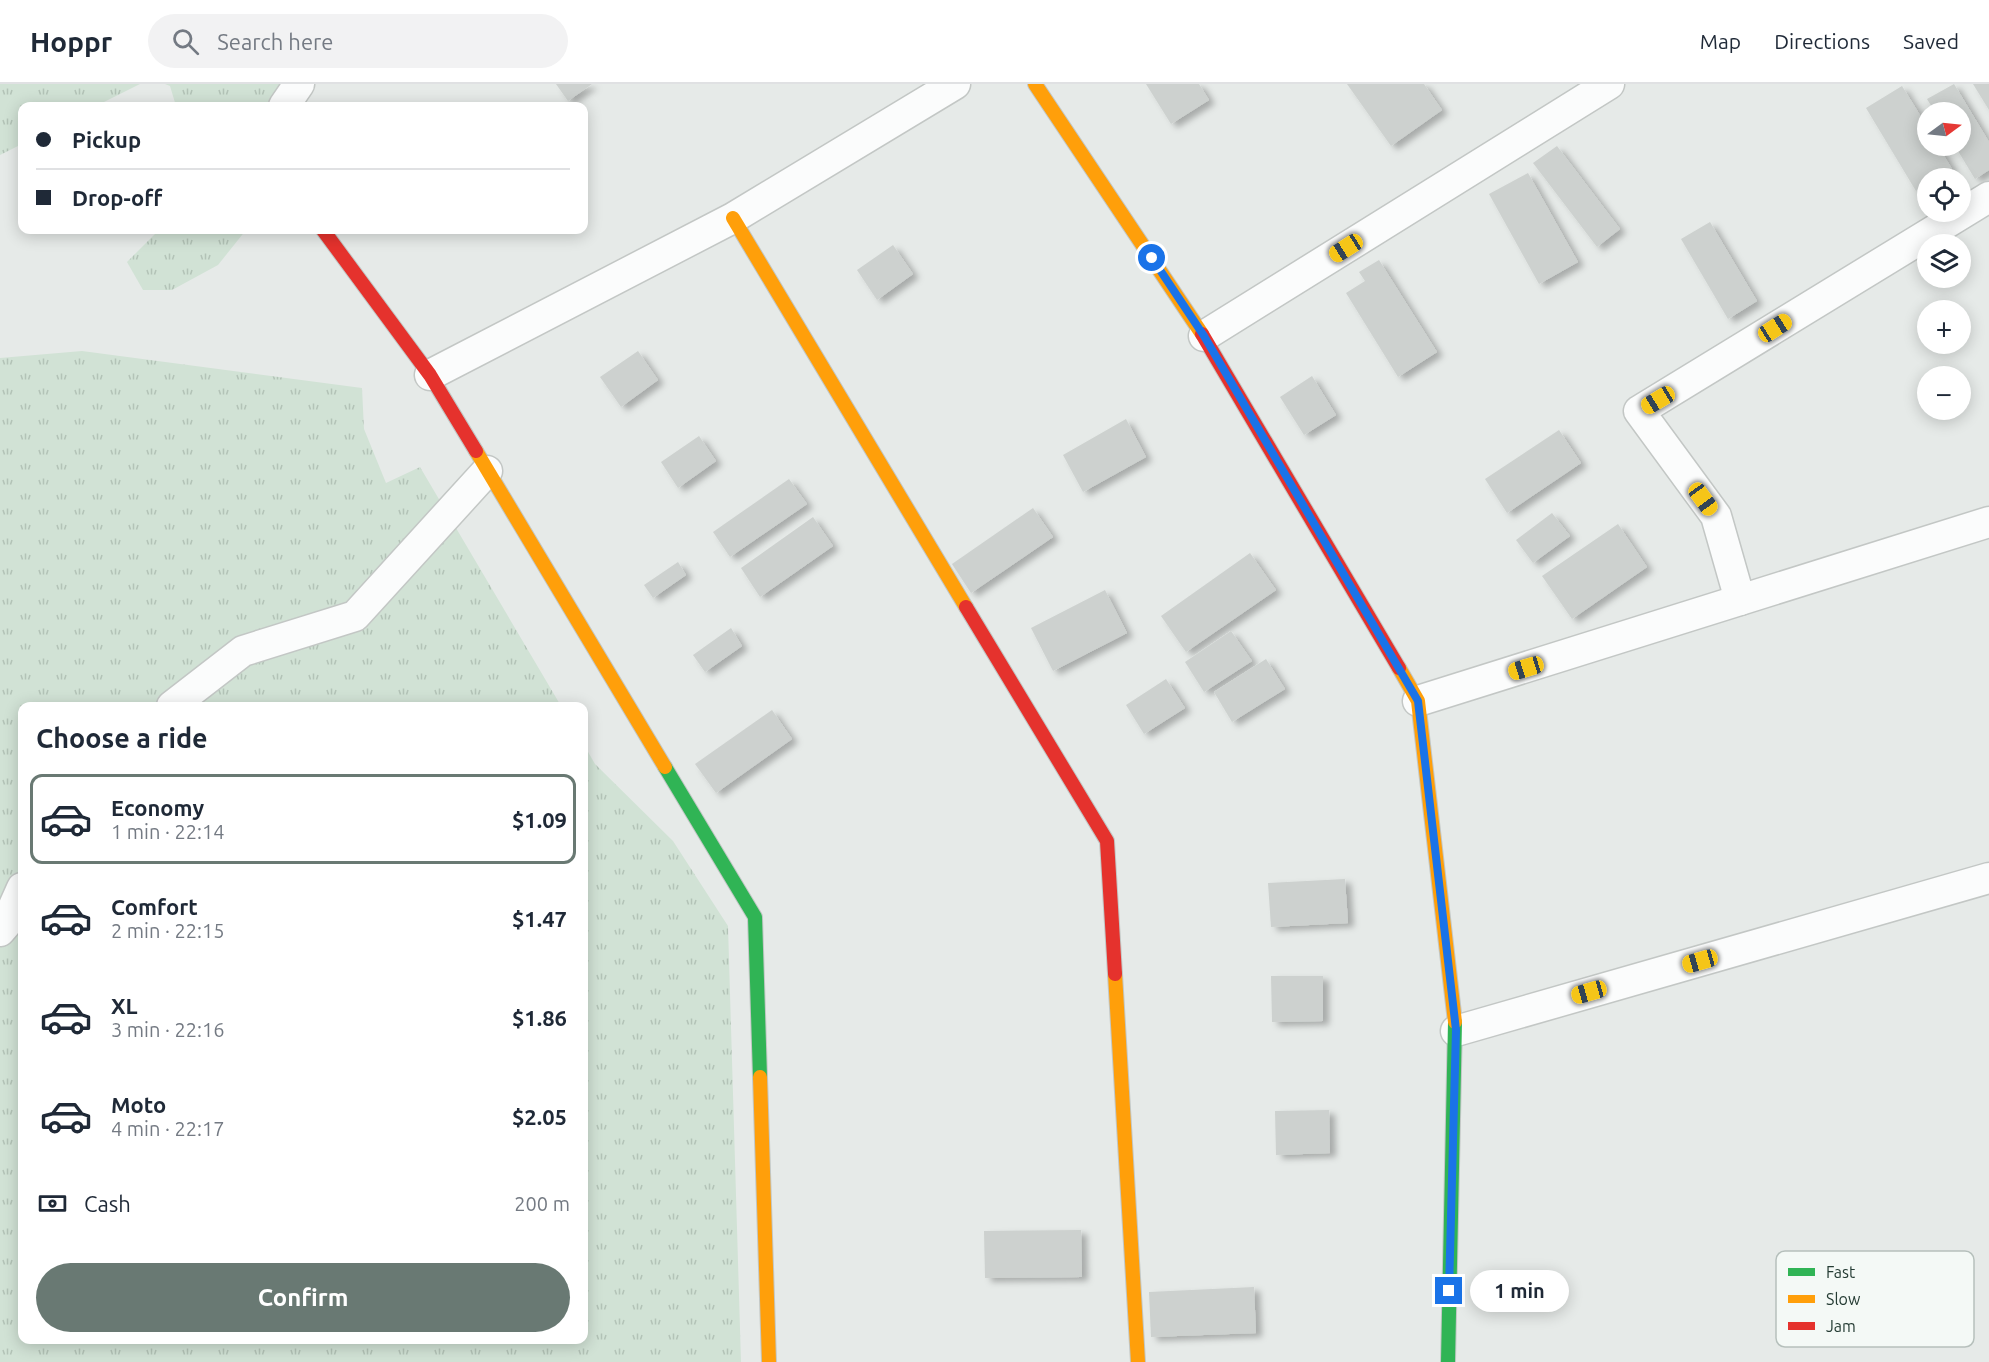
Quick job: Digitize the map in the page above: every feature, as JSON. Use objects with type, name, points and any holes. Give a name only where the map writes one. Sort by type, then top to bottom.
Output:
[{"type":"street","points":[[287,102],[299,84]]},
{"type":"street","points":[[430,375],[733,218],[955,84]]},
{"type":"street","points":[[1035,84],[1204,336],[1418,701],[1456,1030],[1448,1362]]},
{"type":"street","points":[[1204,336],[1609,84]]},
{"type":"street","points":[[1740,600],[1716,516],[1639,411],[1989,197]]},
{"type":"street","points":[[733,218],[1107,841],[1138,1362]]},
{"type":"street","points":[[326,234],[430,375],[755,917],[769,1362]]},
{"type":"street","points":[[177,702],[243,651],[355,616],[487,471]]},
{"type":"street","points":[[1418,701],[1989,522]]},
{"type":"street","points":[[1456,1030],[1989,878]]},
{"type":"street","points":[[0,931],[6,924],[18,897]]},
{"type":"green space","points":[[0,84],[140,84],[104,102],[18,102],[18,146],[0,155]]},
{"type":"green space","points":[[165,84],[281,84],[268,102],[175,102],[170,86]]},
{"type":"green space","points":[[155,234],[243,234],[218,265],[172,290],[143,290],[127,262]]},
{"type":"green space","points":[[82,351],[362,388],[364,429],[386,483],[420,467],[559,702],[18,702],[18,1344],[588,1344],[588,752],[595,764],[673,841],[728,926],[741,1362],[0,1362],[0,358]]},
{"type":"building","points":[[556,84],[592,84],[568,101]]},
{"type":"building","points":[[1146,84],[1199,84],[1209,100],[1171,124]]},
{"type":"building","points":[[1347,84],[1424,84],[1442,110],[1391,146]]},
{"type":"building","points":[[1954,84],[1965,102],[1929,102],[1927,99]]},
{"type":"building","points":[[1973,84],[1989,84],[1989,110]]},
{"type":"building","points":[[1902,86],[1917,110],[1917,156],[1944,156],[1951,168],[1917,168],[1916,191],[1866,108]]},
{"type":"building","points":[[1971,112],[1989,142],[1989,170],[1975,179],[1971,168],[1968,168],[1961,156],[1971,156]]},
{"type":"building","points":[[1557,146],[1620,229],[1597,247],[1533,163]]},
{"type":"building","points":[[1528,173],[1578,262],[1539,284],[1489,194]]},
{"type":"building","points":[[1710,222],[1757,301],[1728,319],[1681,239]]},
{"type":"building","points":[[893,245],[913,274],[877,300],[857,270]]},
{"type":"building","points":[[1379,260],[1437,352],[1398,377],[1346,293],[1365,281],[1359,272]]},
{"type":"building","points":[[638,351],[658,380],[621,407],[600,377]]},
{"type":"building","points":[[1312,376],[1336,415],[1304,435],[1280,397]]},
{"type":"building","points":[[1126,419],[1146,457],[1083,492],[1063,455]]},
{"type":"building","points":[[1559,430],[1581,463],[1507,513],[1485,479]]},
{"type":"building","points":[[699,436],[716,461],[678,488],[661,462]]},
{"type":"building","points":[[789,479],[807,504],[730,557],[713,532]]},
{"type":"building","points":[[1033,508],[1053,537],[971,593],[952,564]]},
{"type":"building","points":[[1552,513],[1570,536],[1533,563],[1516,540]]},
{"type":"building","points":[[813,517],[833,546],[760,597],[741,568]]},
{"type":"building","points":[[1618,524],[1647,567],[1572,619],[1542,576]]},
{"type":"building","points":[[1250,553],[1276,590],[1186,652],[1161,616]]},
{"type":"building","points":[[678,562],[686,575],[653,598],[644,585]]},
{"type":"building","points":[[1105,590],[1127,633],[1053,671],[1031,628]]},
{"type":"building","points":[[731,628],[742,646],[705,672],[693,655]]},
{"type":"building","points":[[1231,631],[1252,661],[1204,692],[1185,662]]},
{"type":"building","points":[[1266,659],[1285,689],[1232,722],[1214,692]]},
{"type":"building","points":[[1166,679],[1185,708],[1144,734],[1126,705]]},
{"type":"building","points":[[772,710],[792,739],[716,793],[695,764]]},
{"type":"building","points":[[1345,879],[1348,923],[1271,927],[1268,883]]},
{"type":"building","points":[[1271,976],[1323,976],[1323,1021],[1272,1022]]},
{"type":"building","points":[[1329,1110],[1330,1153],[1276,1155],[1275,1111]]},
{"type":"building","points":[[1081,1230],[1082,1277],[985,1278],[984,1231]]},
{"type":"building","points":[[1254,1287],[1256,1333],[1151,1337],[1149,1292]]},
{"type":"traffic: fast","points":[[665,767],[755,917],[760,1077]]},
{"type":"traffic: fast","points":[[1448,1362],[1455,1022]]},
{"type":"traffic: slow","points":[[1035,84],[1202,334]]},
{"type":"traffic: slow","points":[[733,218],[966,607]]},
{"type":"traffic: slow","points":[[476,451],[665,767]]},
{"type":"traffic: slow","points":[[1399,668],[1418,701],[1455,1022]]},
{"type":"traffic: slow","points":[[1115,974],[1138,1362]]},
{"type":"traffic: slow","points":[[760,1077],[769,1362]]},
{"type":"traffic: jam","points":[[326,234],[430,375],[476,451]]},
{"type":"traffic: jam","points":[[1202,334],[1399,668]]},
{"type":"traffic: jam","points":[[966,607],[1107,841],[1115,974]]},
{"type":"route","points":[[1152,258],[1204,336],[1418,701],[1456,1030],[1449,1291]]}]
